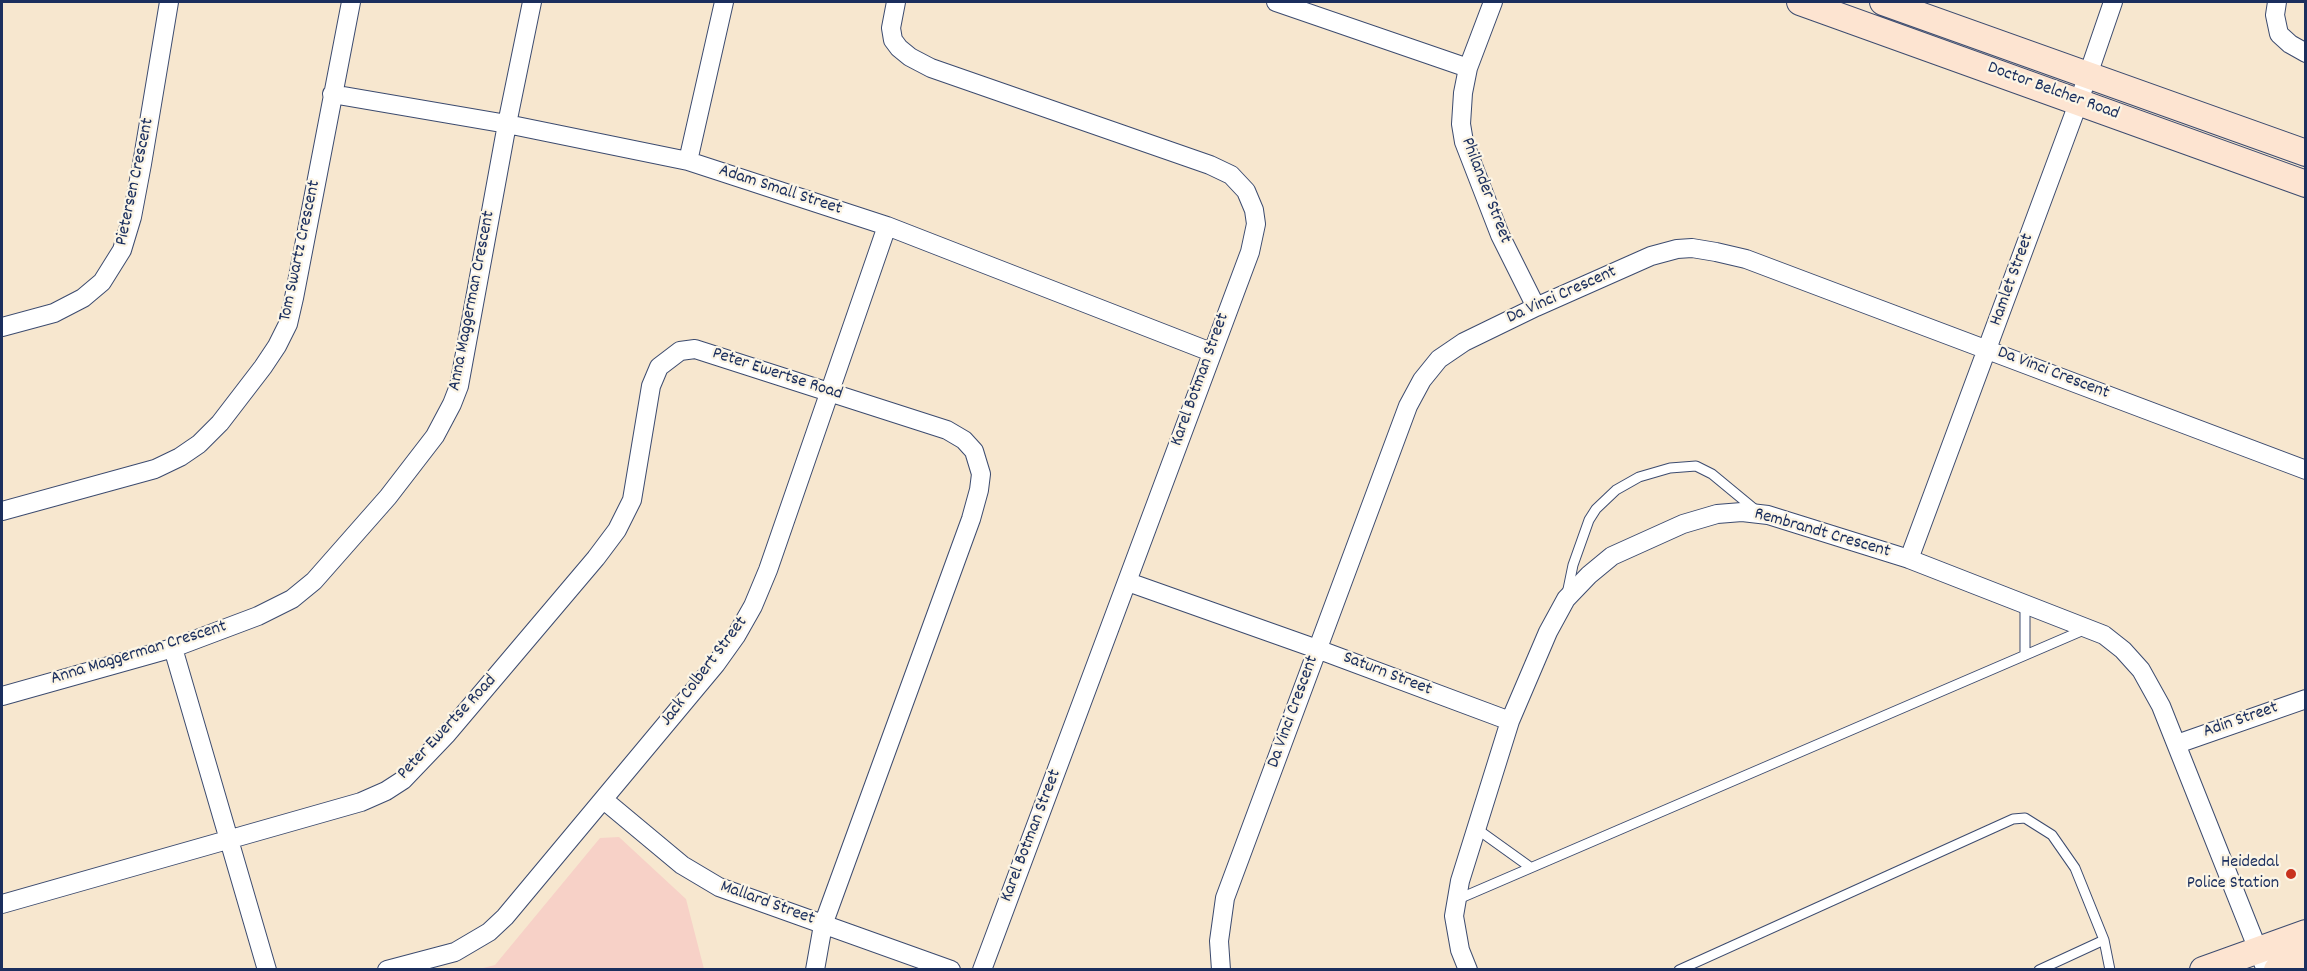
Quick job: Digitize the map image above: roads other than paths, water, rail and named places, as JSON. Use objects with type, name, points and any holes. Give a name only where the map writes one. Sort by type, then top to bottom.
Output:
[{"type":"main road","name":"Doctor Belcher Road","points":[[1800,2],[2306,184]]},
{"type":"main road","name":"Doctor Belcher Road","points":[[1883,2],[2306,153]]},
{"type":"main road","points":[[2203,969],[2262,959],[2306,933]]},
{"type":"main road","points":[[2277,969],[2306,960]]},
{"type":"street","name":"Pietersen Crescent","points":[[2,327],[54,313],[83,298],[102,282],[122,250],[138,185],[169,2]]},
{"type":"street","name":"Tom Swartz Crescent","points":[[2,511],[156,469],[180,457],[199,444],[220,423],[268,360],[288,324],[351,2]]},
{"type":"street","name":"Anna Maggerman Crescent","points":[[2,696],[173,648],[258,616],[292,598],[315,581],[388,497],[435,436],[459,386],[532,2]]},
{"type":"street","points":[[688,161],[724,2]]},
{"type":"street","name":"Karel Botman Street","points":[[896,2],[891,28],[893,40],[910,57],[931,68],[1210,165],[1231,175],[1246,191],[1254,210],[1256,224],[1250,252],[982,969]]},
{"type":"street","points":[[1275,2],[1468,68]]},
{"type":"street","name":"Philander Street","points":[[1493,2],[1468,68],[1463,93],[1461,124],[1464,142],[1500,235],[1536,307]]},
{"type":"street","name":"Hamlet Street","points":[[1909,559],[1988,350],[2113,2]]},
{"type":"street","points":[[2276,8],[2279,34],[2290,44],[2306,52]]},
{"type":"street","name":"Adam Small Street","points":[[332,94],[507,124],[688,161],[886,226],[1211,352]]},
{"type":"street","name":"Jack Colbert Street","points":[[387,969],[455,952],[489,932],[506,917],[716,664],[736,636],[753,606],[830,392],[886,226]]},
{"type":"street","name":"Da Vinci Crescent","points":[[1221,969],[1219,941],[1226,898],[1408,406],[1422,380],[1439,359],[1464,342],[1536,307],[1651,256],[1677,249],[1692,248],[1746,259],[2306,470]]},
{"type":"street","name":"Peter Ewertse Road","points":[[2,904],[361,802],[386,791],[403,780],[447,734],[596,558],[626,515],[632,500],[651,386],[659,367],[669,358],[680,351],[695,349],[947,430],[964,440],[974,452],[981,474],[971,519],[823,925],[815,969]]},
{"type":"street","name":"Rembrandt Crescent","points":[[1468,969],[1457,934],[1454,916],[1455,900],[1510,721],[1548,632],[1566,599],[1589,575],[1612,556],[1683,524],[1717,514],[1742,512],[1760,514],[1909,559],[2104,634],[2123,650],[2141,670],[2161,706],[2262,959]]},
{"type":"street","name":"Saturn Street","points":[[1128,582],[1510,721]]},
{"type":"street","points":[[173,648],[267,969]]},
{"type":"street","name":"Adin Street","points":[[2177,744],[2306,699]]},
{"type":"street","name":"Mallard Street","points":[[604,800],[682,865],[720,887],[951,969]]},
{"type":"lane","points":[[1566,599],[1573,565],[1589,520],[1596,509],[1616,490],[1639,477],[1670,468],[1696,466],[1712,474],[1760,514]]},
{"type":"lane","points":[[2025,605],[2025,655]]},
{"type":"lane","points":[[1455,900],[2088,628]]},
{"type":"lane","points":[[1679,969],[2013,819],[2031,821],[2052,835],[2075,868],[2104,940],[2110,969]]},
{"type":"lane","points":[[1477,829],[1530,867]]},
{"type":"lane","points":[[2039,969],[2104,940]]},
{"type":"place","name":"Heidedal Police Station","points":[[2291,874]]}]
